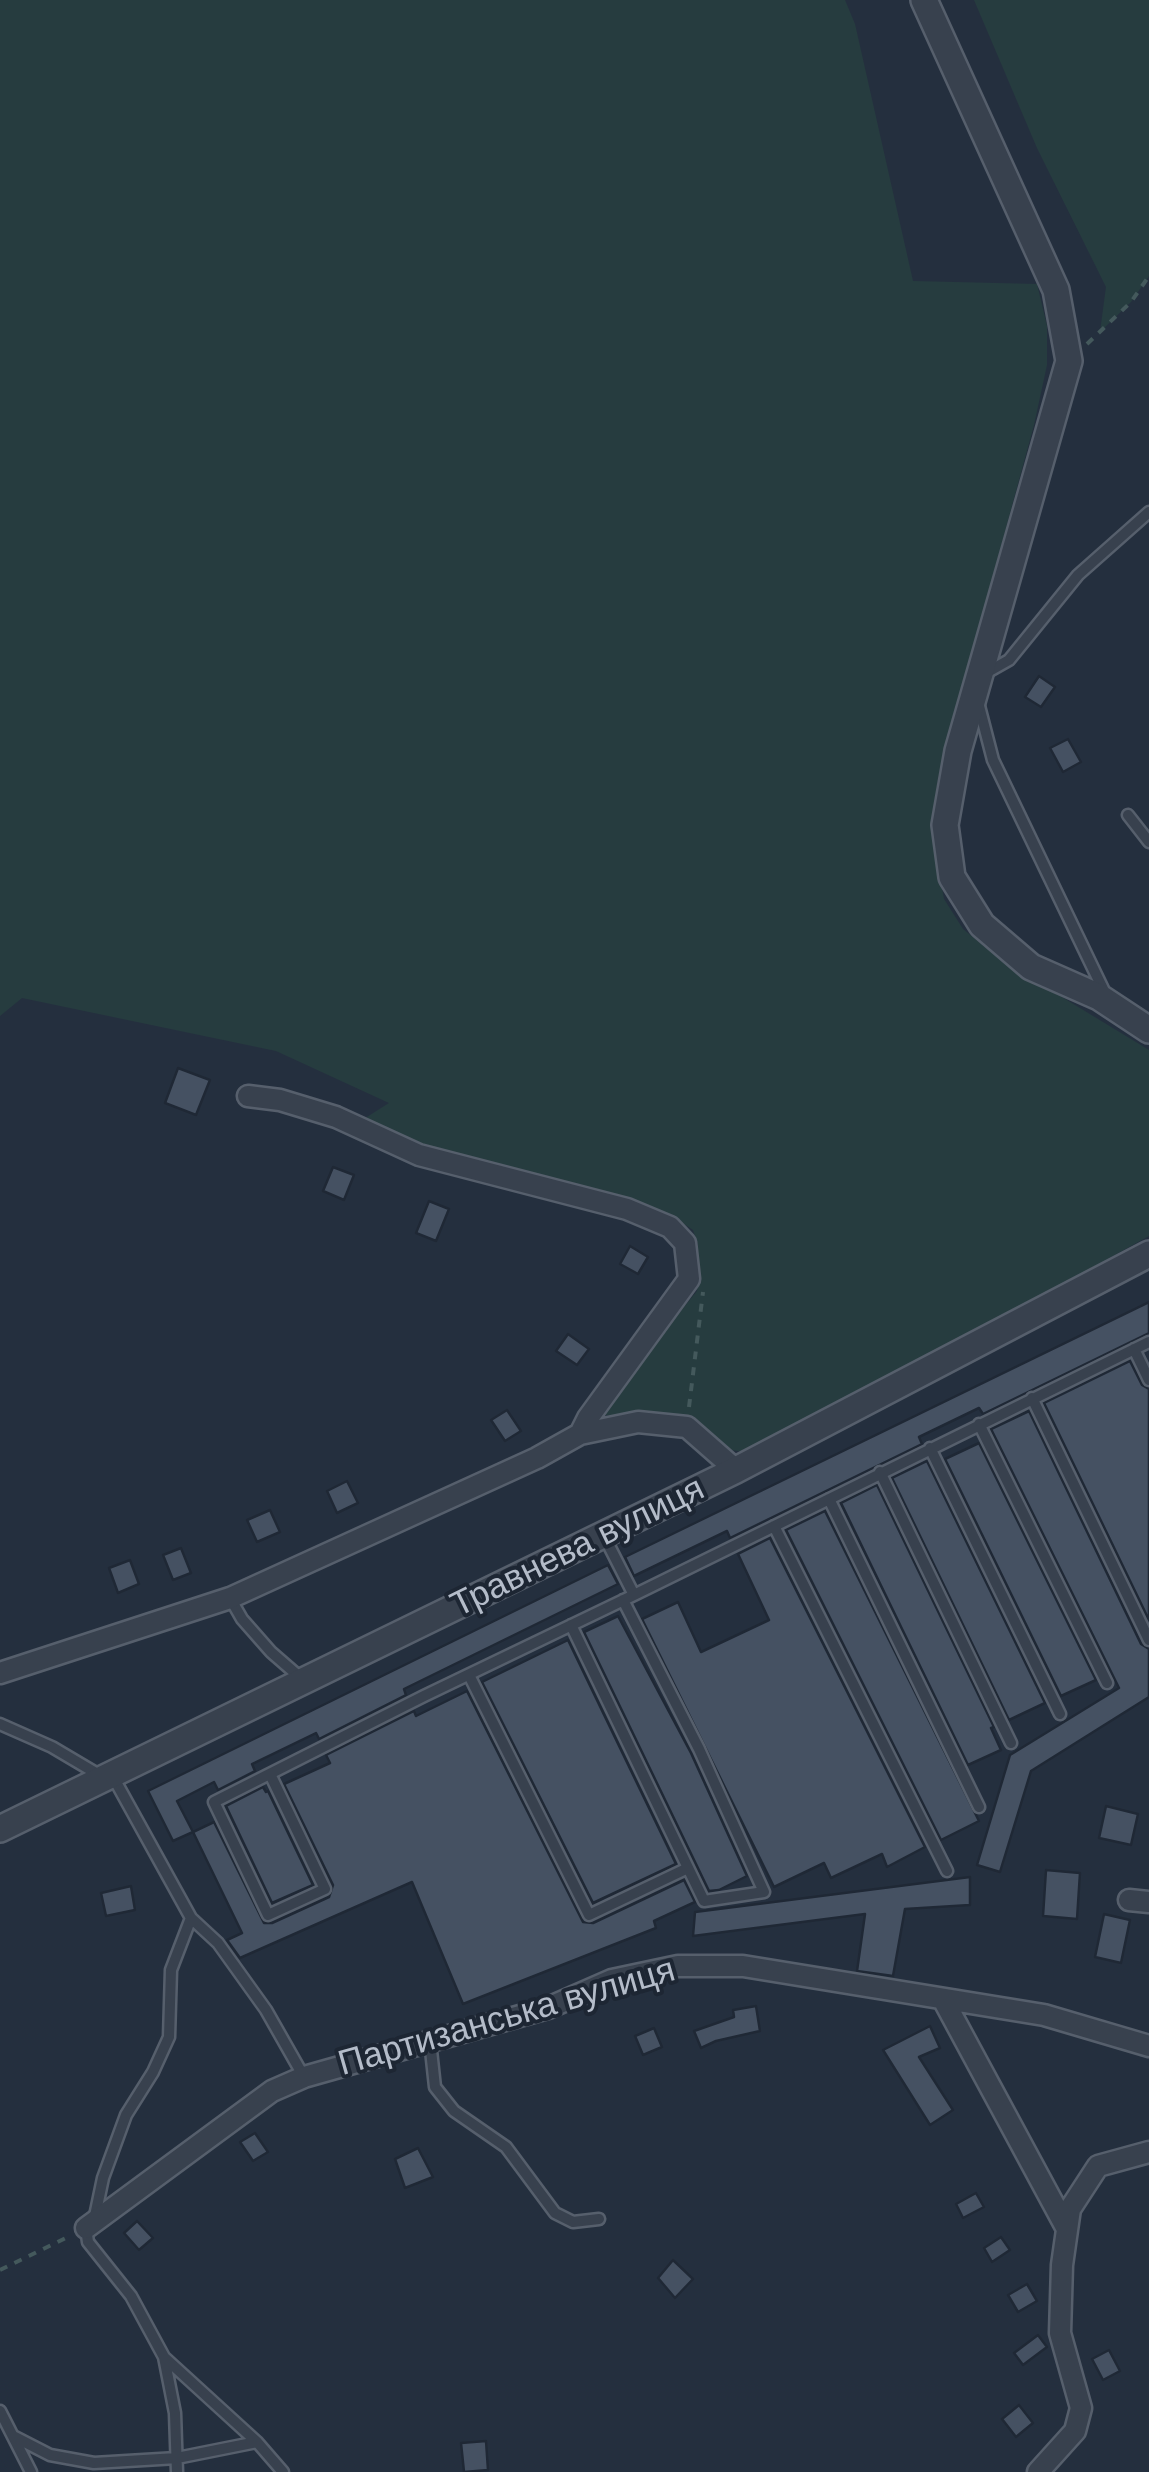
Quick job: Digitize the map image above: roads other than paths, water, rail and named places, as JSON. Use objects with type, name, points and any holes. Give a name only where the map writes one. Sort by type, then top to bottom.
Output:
[{"type":"street","points":[[924,0],[1056,290],[1069,361],[958,751],[945,825],[952,877],[982,926],[1030,968],[1099,997],[1149,1030]]},
{"type":"street","points":[[248,1096],[336,1117],[419,1155],[627,1209],[670,1227],[685,1243],[688,1280],[580,1434]]},
{"type":"street","name":"Травнева вулиця","points":[[0,1830],[736,1470],[1149,1254]]},
{"type":"street","points":[[0,1674],[230,1598],[537,1458],[580,1434],[638,1422],[687,1426],[736,1470]]},
{"type":"street","name":"Партизанська вулиця","points":[[90,2225],[272,2091],[304,2077],[548,2008],[612,1980],[678,1966],[743,1966],[1044,2015],[1149,2046]]},
{"type":"street","points":[[944,2001],[1067,2229]]},
{"type":"street","points":[[1038,2472],[1075,2430],[1080,2408],[1060,2334],[1062,2265],[1070,2209],[1098,2166],[1149,2152]]},
{"type":"lane","points":[[1099,997],[1103,988],[994,760],[978,686],[1008,660],[1078,575],[1149,512]]},
{"type":"lane","points":[[1128,815],[1149,842]]},
{"type":"lane","points":[[270,1774],[325,1889],[268,1915],[214,1802],[469,1674],[1149,1342]]},
{"type":"lane","points":[[1134,1349],[1149,1380]]},
{"type":"lane","points":[[1032,1398],[1149,1640]]},
{"type":"lane","points":[[979,1424],[1107,1683]]},
{"type":"lane","points":[[930,1448],[1060,1714]]},
{"type":"lane","points":[[880,1472],[1012,1743]]},
{"type":"lane","points":[[829,1499],[979,1807]]},
{"type":"lane","points":[[774,1526],[947,1871]]},
{"type":"lane","points":[[572,1625],[704,1902],[764,1892],[628,1598],[604,1535]]},
{"type":"lane","points":[[230,1598],[242,1619],[271,1652],[305,1681]]},
{"type":"lane","points":[[469,1674],[589,1914],[688,1868]]},
{"type":"lane","points":[[0,1724],[108,1777],[191,1918],[218,1943],[266,2010],[304,2077]]},
{"type":"lane","points":[[178,2472],[175,2413],[164,2357],[131,2296],[88,2242],[104,2178],[126,2115],[154,2072],[169,2037],[172,1970],[191,1918]]},
{"type":"lane","points":[[430,2040],[435,2087],[454,2111],[506,2146],[555,2213],[572,2222],[599,2218]]},
{"type":"lane","points":[[164,2357],[258,2442],[282,2472]]},
{"type":"lane","points":[[0,2411],[31,2472]]},
{"type":"lane","points":[[12,2436],[50,2456],[118,2463],[177,2458],[258,2442]]}]
